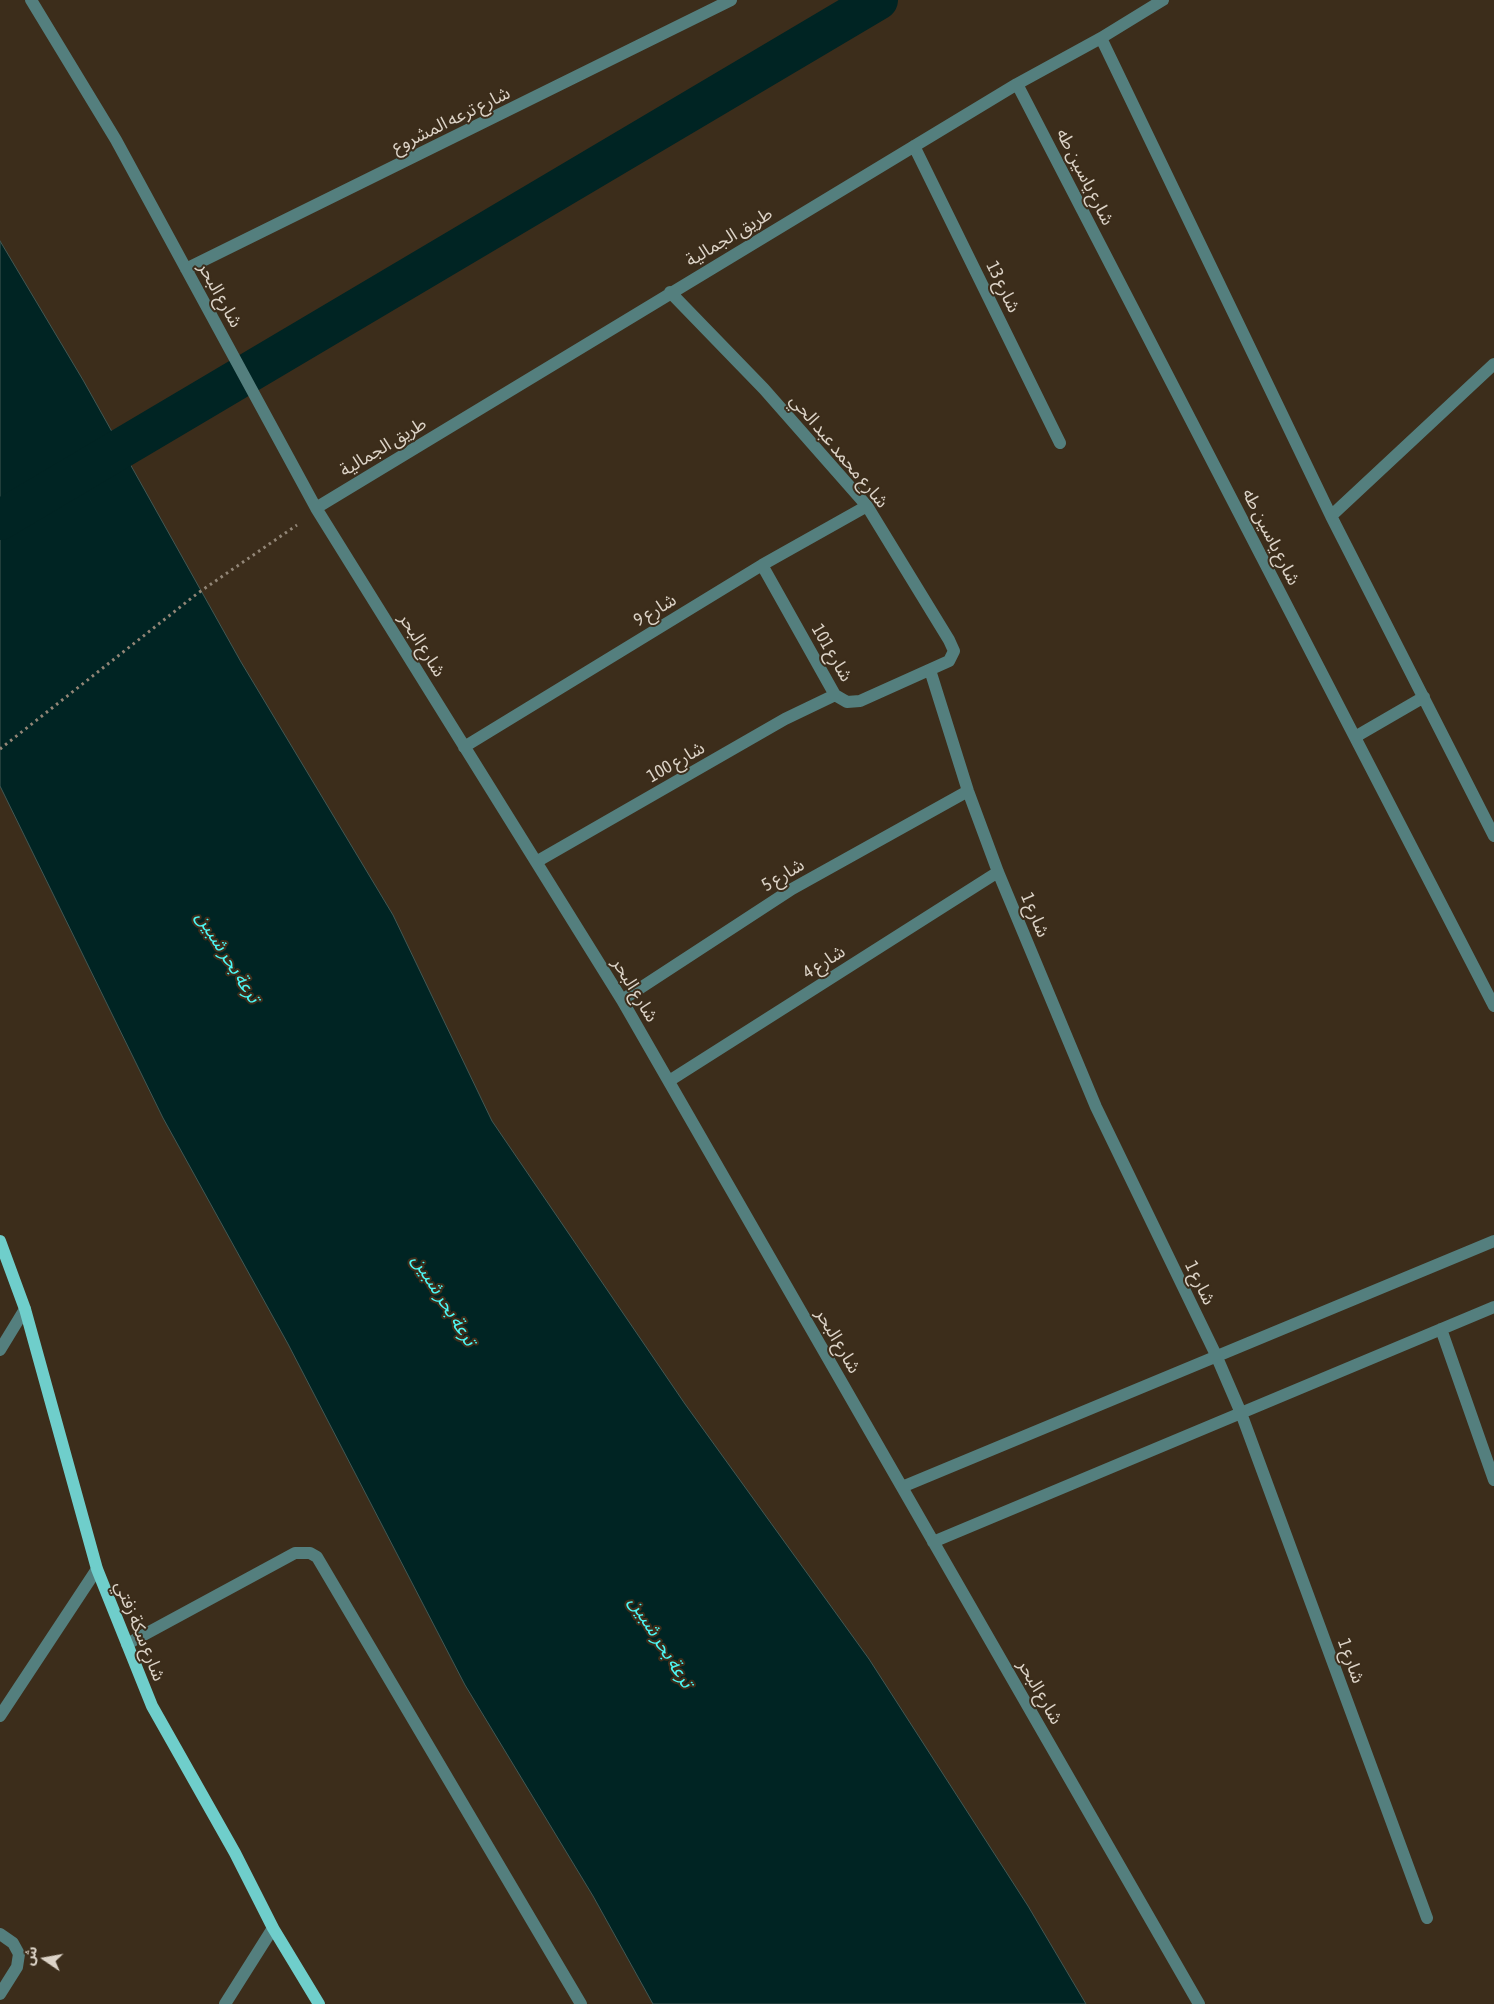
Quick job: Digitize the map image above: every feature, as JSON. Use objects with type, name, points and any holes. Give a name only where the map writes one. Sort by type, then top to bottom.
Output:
[{"type":"main road","name":"شارع سكة زفتي","points":[[0,1241],[26,1309],[97,1569],[126,1644],[152,1706],[235,1852],[273,1928],[319,2004]]},
{"type":"street","name":"شارع البحر","points":[[31,0],[116,140],[317,509],[622,1000],[1199,2004]]},
{"type":"street","name":"شارع ترعه المشروع","points":[[186,269],[731,0]]},
{"type":"street","name":"طريق الجمالية","points":[[317,509],[670,292],[1017,84],[1101,38],[1163,0]]},
{"type":"street","points":[[1101,38],[1330,516],[1494,836]]},
{"type":"street","name":"شارع ياسين طه","points":[[1017,84],[1494,1006]]},
{"type":"street","name":"شارع 13","points":[[914,146],[1060,443]]},
{"type":"street","name":"شارع محمد عبد الحي","points":[[670,292],[764,389],[867,506],[954,651],[949,661],[930,670]]},
{"type":"street","points":[[1330,516],[1494,364]]},
{"type":"street","name":"شارع 9","points":[[464,747],[762,565],[867,506]]},
{"type":"street","name":"شارع 101","points":[[762,565],[835,695],[847,702],[860,701],[930,670]]},
{"type":"street","name":"شارع 1","points":[[930,670],[968,791],[998,872],[1096,1107],[1218,1361],[1238,1407],[1427,1918]]},
{"type":"street","name":"شارع 100","points":[[536,862],[785,719],[835,695]]},
{"type":"street","points":[[1355,737],[1424,697]]},
{"type":"street","name":"شارع 5","points":[[622,1000],[792,889],[968,791]]},
{"type":"street","name":"شارع 4","points":[[668,1081],[998,872]]},
{"type":"street","points":[[902,1487],[1218,1361],[1494,1241]]},
{"type":"street","points":[[933,1542],[1238,1407],[1494,1307]]},
{"type":"street","points":[[0,1350],[26,1309]]},
{"type":"street","points":[[1441,1329],[1494,1480]]},
{"type":"street","points":[[126,1644],[295,1553],[310,1553],[317,1557],[581,2004]]},
{"type":"street","points":[[0,1716],[97,1569]]},
{"type":"street","points":[[225,2004],[273,1928]]},
{"type":"street","points":[[0,1934],[13,1943],[19,1954],[17,1967],[0,1994]]},
{"type":"path","points":[[0,749],[198,593],[317,509]]},
{"type":"water","name":"ترعة بحر شبين","points":[[0,241],[83,380],[241,662],[393,915],[492,1121],[685,1404],[869,1659],[1028,1906],[1086,2004],[653,2004],[593,1896],[465,1685],[288,1344],[163,1118],[0,786]]},
{"type":"waterway","points":[[0,520],[878,0]]}]
